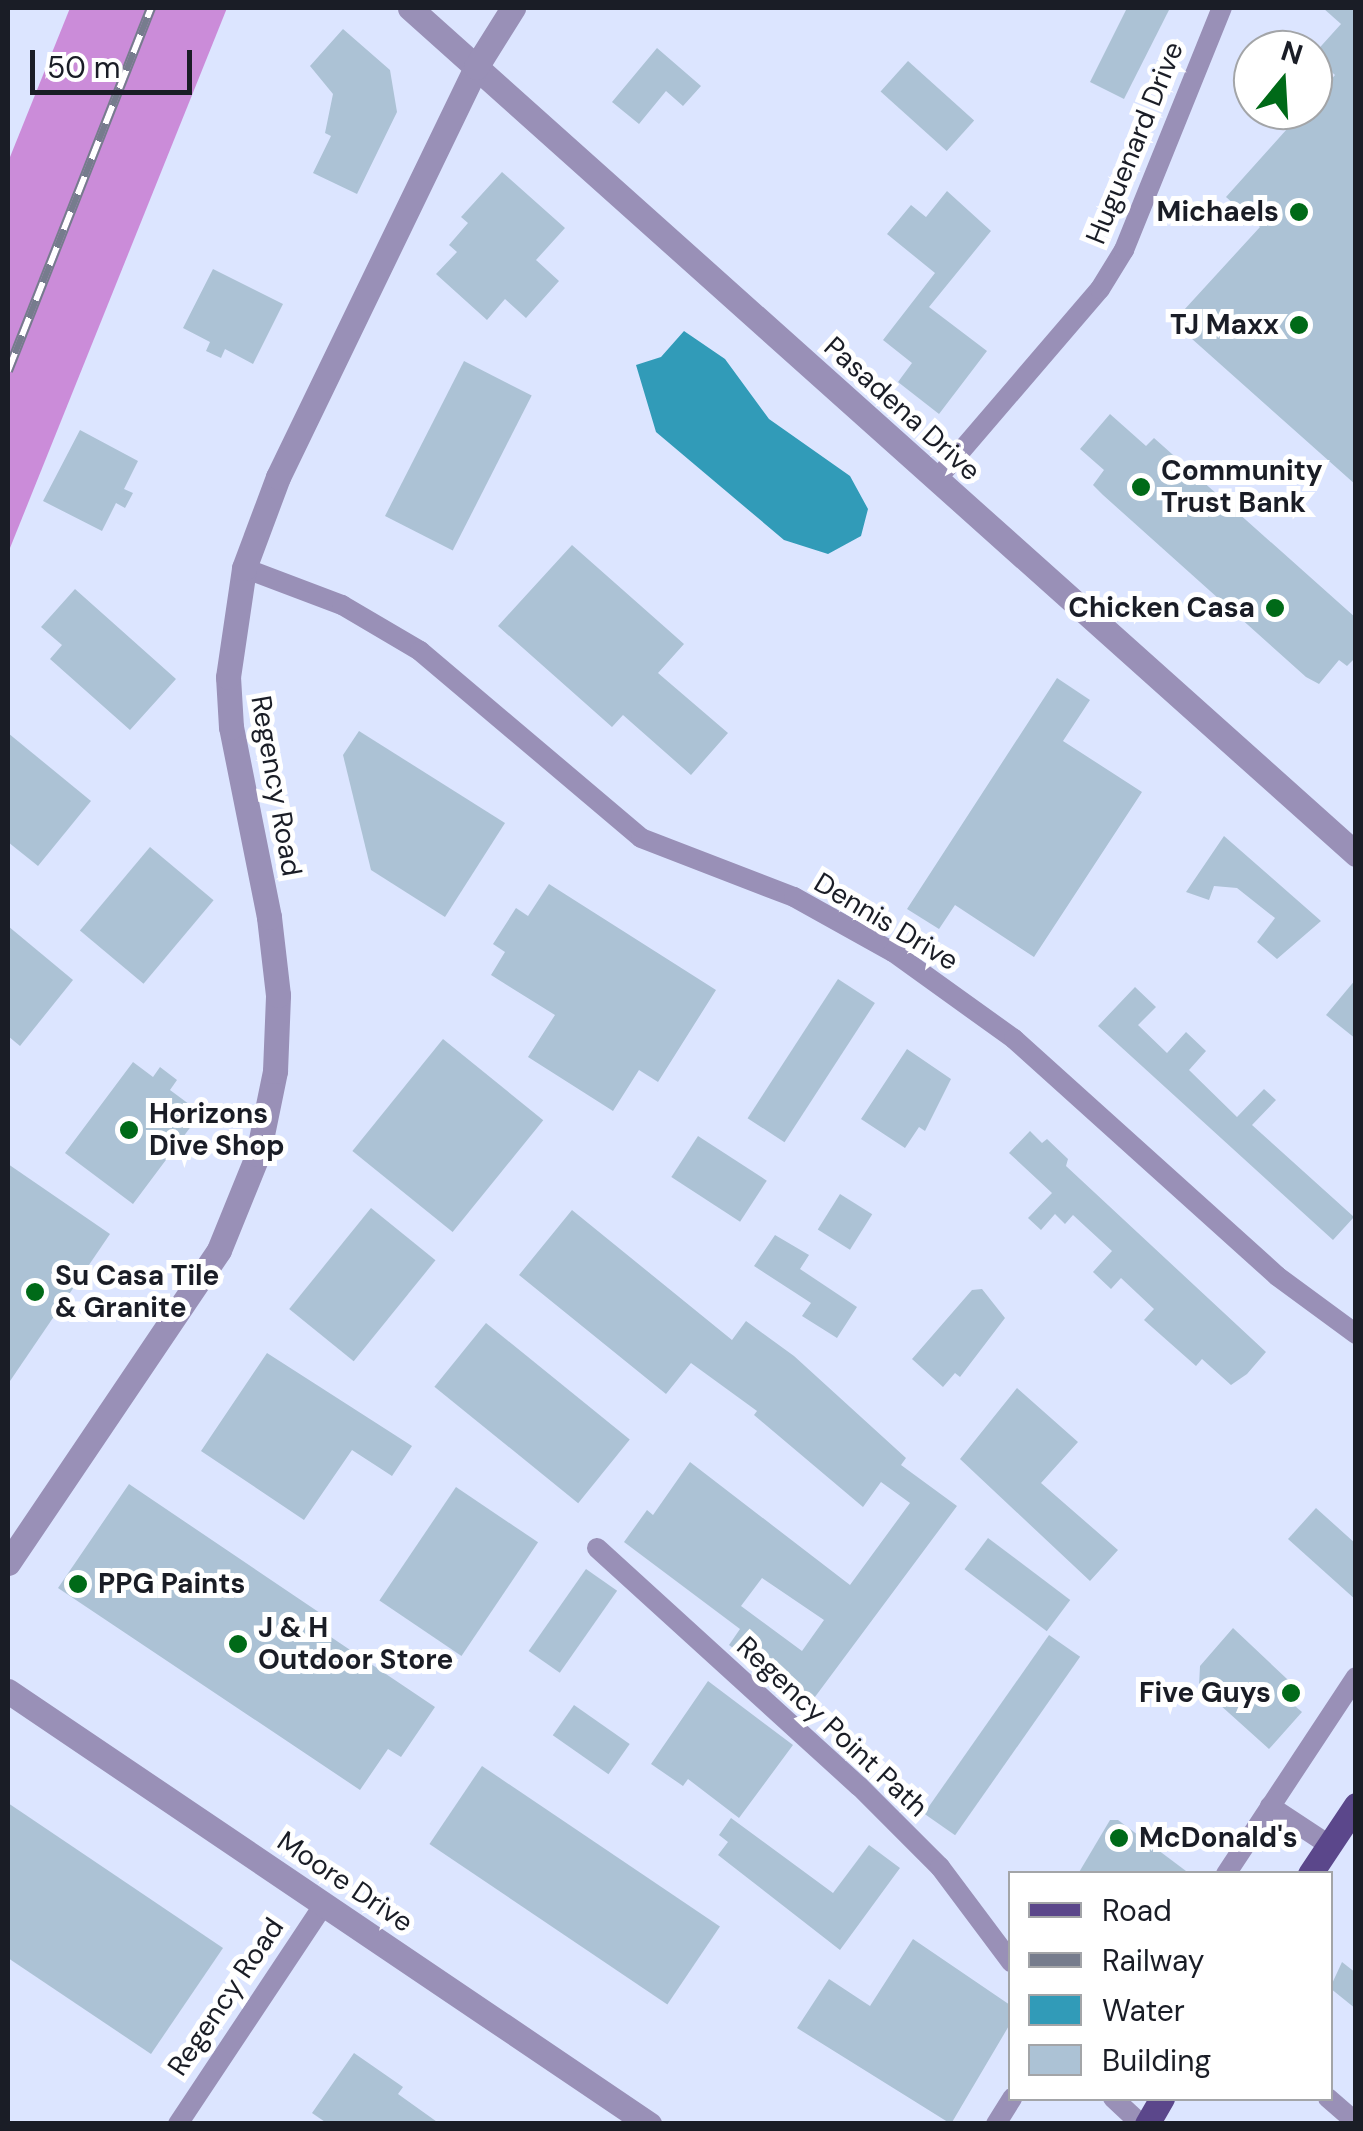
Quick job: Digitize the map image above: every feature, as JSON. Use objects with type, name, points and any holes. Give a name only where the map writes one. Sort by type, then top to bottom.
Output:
[{"type":"main road","points":[[1312,1871],[1356,1805]]},
{"type":"main road","points":[[1144,2124],[1160,2101]]},
{"type":"street","name":"Pasadena Drive","points":[[410,8],[1356,854]]},
{"type":"street","name":"Regency Road","points":[[8,1564],[219,1250],[246,1191],[269,1112],[278,1031],[274,953],[231,727],[228,677],[244,568],[278,477],[476,68],[512,8]]},
{"type":"street","name":"Huguenard Drive","points":[[937,479],[1100,289],[1124,250],[1222,8]]},
{"type":"street","name":"Dennis Drive","points":[[244,568],[342,604],[420,651],[640,838],[794,897],[892,952],[1014,1039],[1276,1276],[1356,1334]]},
{"type":"street","name":"Regency Point Path","points":[[597,1548],[859,1786],[940,1867],[1008,1959]]},
{"type":"street","points":[[1228,1871],[1356,1677]]},
{"type":"street","name":"Moore Drive","points":[[8,1691],[649,2124]]},
{"type":"street","points":[[1270,1806],[1329,1845]]},
{"type":"street","name":"Regency Road","points":[[178,2124],[324,1904]]},
{"type":"street","points":[[996,2124],[1010,2101]]},
{"type":"street","points":[[1117,2101],[1144,2124]]},
{"type":"street","points":[[1332,2101],[1356,2122]]},
{"type":"shaded area","points":[[70,8],[227,8],[8,553],[8,162]]},
{"type":"water","points":[[684,331],[725,359],[769,419],[850,476],[868,509],[861,536],[828,554],[784,540],[656,432],[636,365],[661,357]]},
{"type":"building","points":[[1127,8],[1170,8],[1124,99],[1090,82]]},
{"type":"building","points":[[1323,8],[1356,8],[1356,485],[1173,322],[1260,227],[1226,197],[1286,130],[1333,130],[1333,33],[1341,24]]},
{"type":"building","points":[[343,29],[390,70],[397,112],[357,194],[313,173],[331,136],[325,133],[333,94],[310,66]]},
{"type":"building","points":[[657,48],[701,86],[683,106],[666,91],[639,124],[612,102]]},
{"type":"building","points":[[908,61],[974,121],[947,151],[881,91]]},
{"type":"building","points":[[502,172],[565,228],[536,260],[559,281],[526,318],[505,299],[487,320],[436,274],[457,252],[449,245],[468,223],[461,217]]},
{"type":"building","points":[[947,191],[991,231],[929,307],[987,351],[939,414],[898,382],[912,363],[883,340],[935,273],[887,234],[911,205],[926,217]]},
{"type":"building","points":[[213,269],[283,304],[253,364],[225,349],[221,358],[206,351],[210,342],[183,328]]},
{"type":"building","points":[[464,361],[532,396],[453,551],[385,516]]},
{"type":"building","points":[[1110,414],[1146,446],[1154,438],[1356,618],[1356,657],[1347,666],[1339,660],[1319,684],[1306,677],[1093,485],[1104,470],[1080,449]]},
{"type":"building","points":[[80,430],[138,461],[124,489],[133,493],[125,508],[116,503],[102,531],[43,501]]},
{"type":"building","points":[[572,545],[684,644],[658,673],[728,733],[691,775],[623,715],[612,727],[498,626]]},
{"type":"building","points":[[75,589],[176,679],[130,730],[50,659],[62,645],[41,627]]},
{"type":"building","points":[[1057,678],[1090,700],[1063,741],[1142,792],[1034,957],[955,905],[939,929],[907,909]]},
{"type":"building","points":[[359,731],[505,823],[445,917],[371,870],[343,755]]},
{"type":"building","points":[[8,733],[91,801],[38,866],[8,842]]},
{"type":"building","points":[[1224,836],[1321,921],[1277,959],[1257,942],[1275,918],[1237,888],[1214,886],[1209,900],[1186,892]]},
{"type":"building","points":[[150,847],[214,900],[144,984],[80,930]]},
{"type":"building","points":[[549,884],[716,990],[658,1082],[639,1070],[613,1111],[528,1057],[555,1015],[491,975],[505,952],[493,944],[516,908],[528,916]]},
{"type":"building","points":[[8,926],[73,980],[20,1046],[8,1036]]},
{"type":"building","points":[[838,979],[875,1003],[784,1142],[748,1118]]},
{"type":"building","points":[[1356,979],[1356,1039],[1326,1015]]},
{"type":"building","points":[[1135,987],[1156,1007],[1138,1025],[1167,1053],[1186,1032],[1206,1051],[1189,1070],[1237,1117],[1264,1089],[1276,1100],[1252,1125],[1354,1217],[1333,1240],[1098,1026]]},
{"type":"building","points":[[443,1039],[543,1120],[453,1232],[352,1151]]},
{"type":"building","points":[[907,1049],[951,1079],[925,1131],[919,1127],[905,1148],[861,1119]]},
{"type":"building","points":[[133,1062],[153,1077],[160,1067],[177,1080],[170,1090],[201,1113],[133,1204],[65,1153]]},
{"type":"building","points":[[1030,1131],[1042,1143],[1047,1139],[1068,1159],[1066,1166],[1266,1352],[1247,1374],[1231,1385],[1202,1359],[1196,1366],[1144,1320],[1154,1309],[1121,1278],[1111,1289],[1093,1272],[1112,1251],[1073,1215],[1065,1224],[1055,1214],[1041,1230],[1028,1218],[1052,1193],[1009,1153]]},
{"type":"building","points":[[698,1136],[767,1181],[740,1222],[671,1177]]},
{"type":"building","points":[[8,1164],[110,1234],[8,1384]]},
{"type":"building","points":[[840,1194],[872,1214],[850,1250],[818,1230]]},
{"type":"building","points":[[371,1208],[436,1260],[354,1361],[289,1309]]},
{"type":"building","points":[[572,1210],[732,1340],[746,1321],[794,1356],[906,1458],[901,1465],[957,1506],[809,1705],[729,1645],[740,1629],[624,1542],[647,1510],[653,1515],[690,1462],[850,1585],[910,1503],[881,1482],[863,1507],[754,1415],[757,1411],[691,1363],[666,1394],[519,1275]],"holes":[[[762,1578],[824,1620],[802,1651],[741,1606]]]},
{"type":"building","points":[[775,1235],[809,1255],[800,1269],[857,1307],[837,1338],[802,1316],[811,1303],[754,1266]]},
{"type":"building","points":[[982,1289],[1005,1318],[960,1377],[955,1373],[943,1387],[912,1359],[972,1290]]},
{"type":"building","points":[[486,1323],[630,1439],[578,1503],[434,1387]]},
{"type":"building","points":[[267,1353],[412,1446],[392,1476],[352,1450],[304,1520],[201,1451]]},
{"type":"building","points":[[1017,1388],[1078,1442],[1041,1483],[1118,1550],[1090,1581],[960,1459]]},
{"type":"building","points":[[129,1484],[320,1613],[313,1625],[435,1707],[401,1757],[388,1749],[360,1790],[58,1588]]},
{"type":"building","points":[[456,1487],[538,1542],[461,1656],[379,1601]]},
{"type":"building","points":[[1316,1508],[1356,1544],[1356,1600],[1288,1539]]},
{"type":"building","points":[[988,1538],[1070,1600],[1047,1631],[965,1569]]},
{"type":"building","points":[[586,1569],[617,1591],[560,1673],[529,1651]]},
{"type":"building","points":[[1233,1628],[1304,1695],[1295,1706],[1302,1712],[1269,1749],[1199,1686],[1200,1666]]},
{"type":"building","points":[[1049,1635],[1080,1657],[955,1835],[924,1814]]},
{"type":"building","points":[[708,1681],[793,1745],[739,1818],[688,1779],[683,1786],[651,1764]]},
{"type":"building","points":[[574,1705],[630,1744],[608,1774],[553,1735]]},
{"type":"building","points":[[482,1766],[720,1926],[667,2004],[429,1844]]},
{"type":"building","points":[[8,1803],[223,1948],[151,2054],[8,1958]]},
{"type":"building","points":[[731,1818],[833,1893],[869,1845],[900,1868],[840,1950],[718,1855],[728,1842],[719,1835]]},
{"type":"building","name":"McDonald's","points":[[1110,1820],[1118,1820],[1186,1871],[1080,1871]]},
{"type":"building","points":[[913,1939],[1008,2004],[1008,2027],[951,2124],[797,2028],[829,1979],[870,2006]]},
{"type":"building","points":[[1342,1962],[1356,1973],[1356,2009],[1333,1990]]},
{"type":"building","points":[[354,2053],[403,2087],[398,2094],[440,2124],[328,2124],[312,2113]]},
{"type":"railway","points":[[8,371],[151,8]]},
{"type":"place","name":"Michaels","points":[[1299,212]]},
{"type":"place","name":"TJ Maxx","points":[[1299,325]]},
{"type":"place","name":"Community Trust Bank","points":[[1141,487]]},
{"type":"place","name":"Chicken Casa","points":[[1275,608]]},
{"type":"place","name":"Horizons Dive Shop","points":[[129,1130]]},
{"type":"place","name":"Su Casa Tile & Granite","points":[[35,1292]]},
{"type":"place","name":"PPG Paints","points":[[78,1584]]},
{"type":"place","name":"J & H Outdoor Store","points":[[238,1644]]},
{"type":"place","name":"Five Guys","points":[[1291,1693]]},
{"type":"place","name":"McDonald's","points":[[1119,1838]]}]
